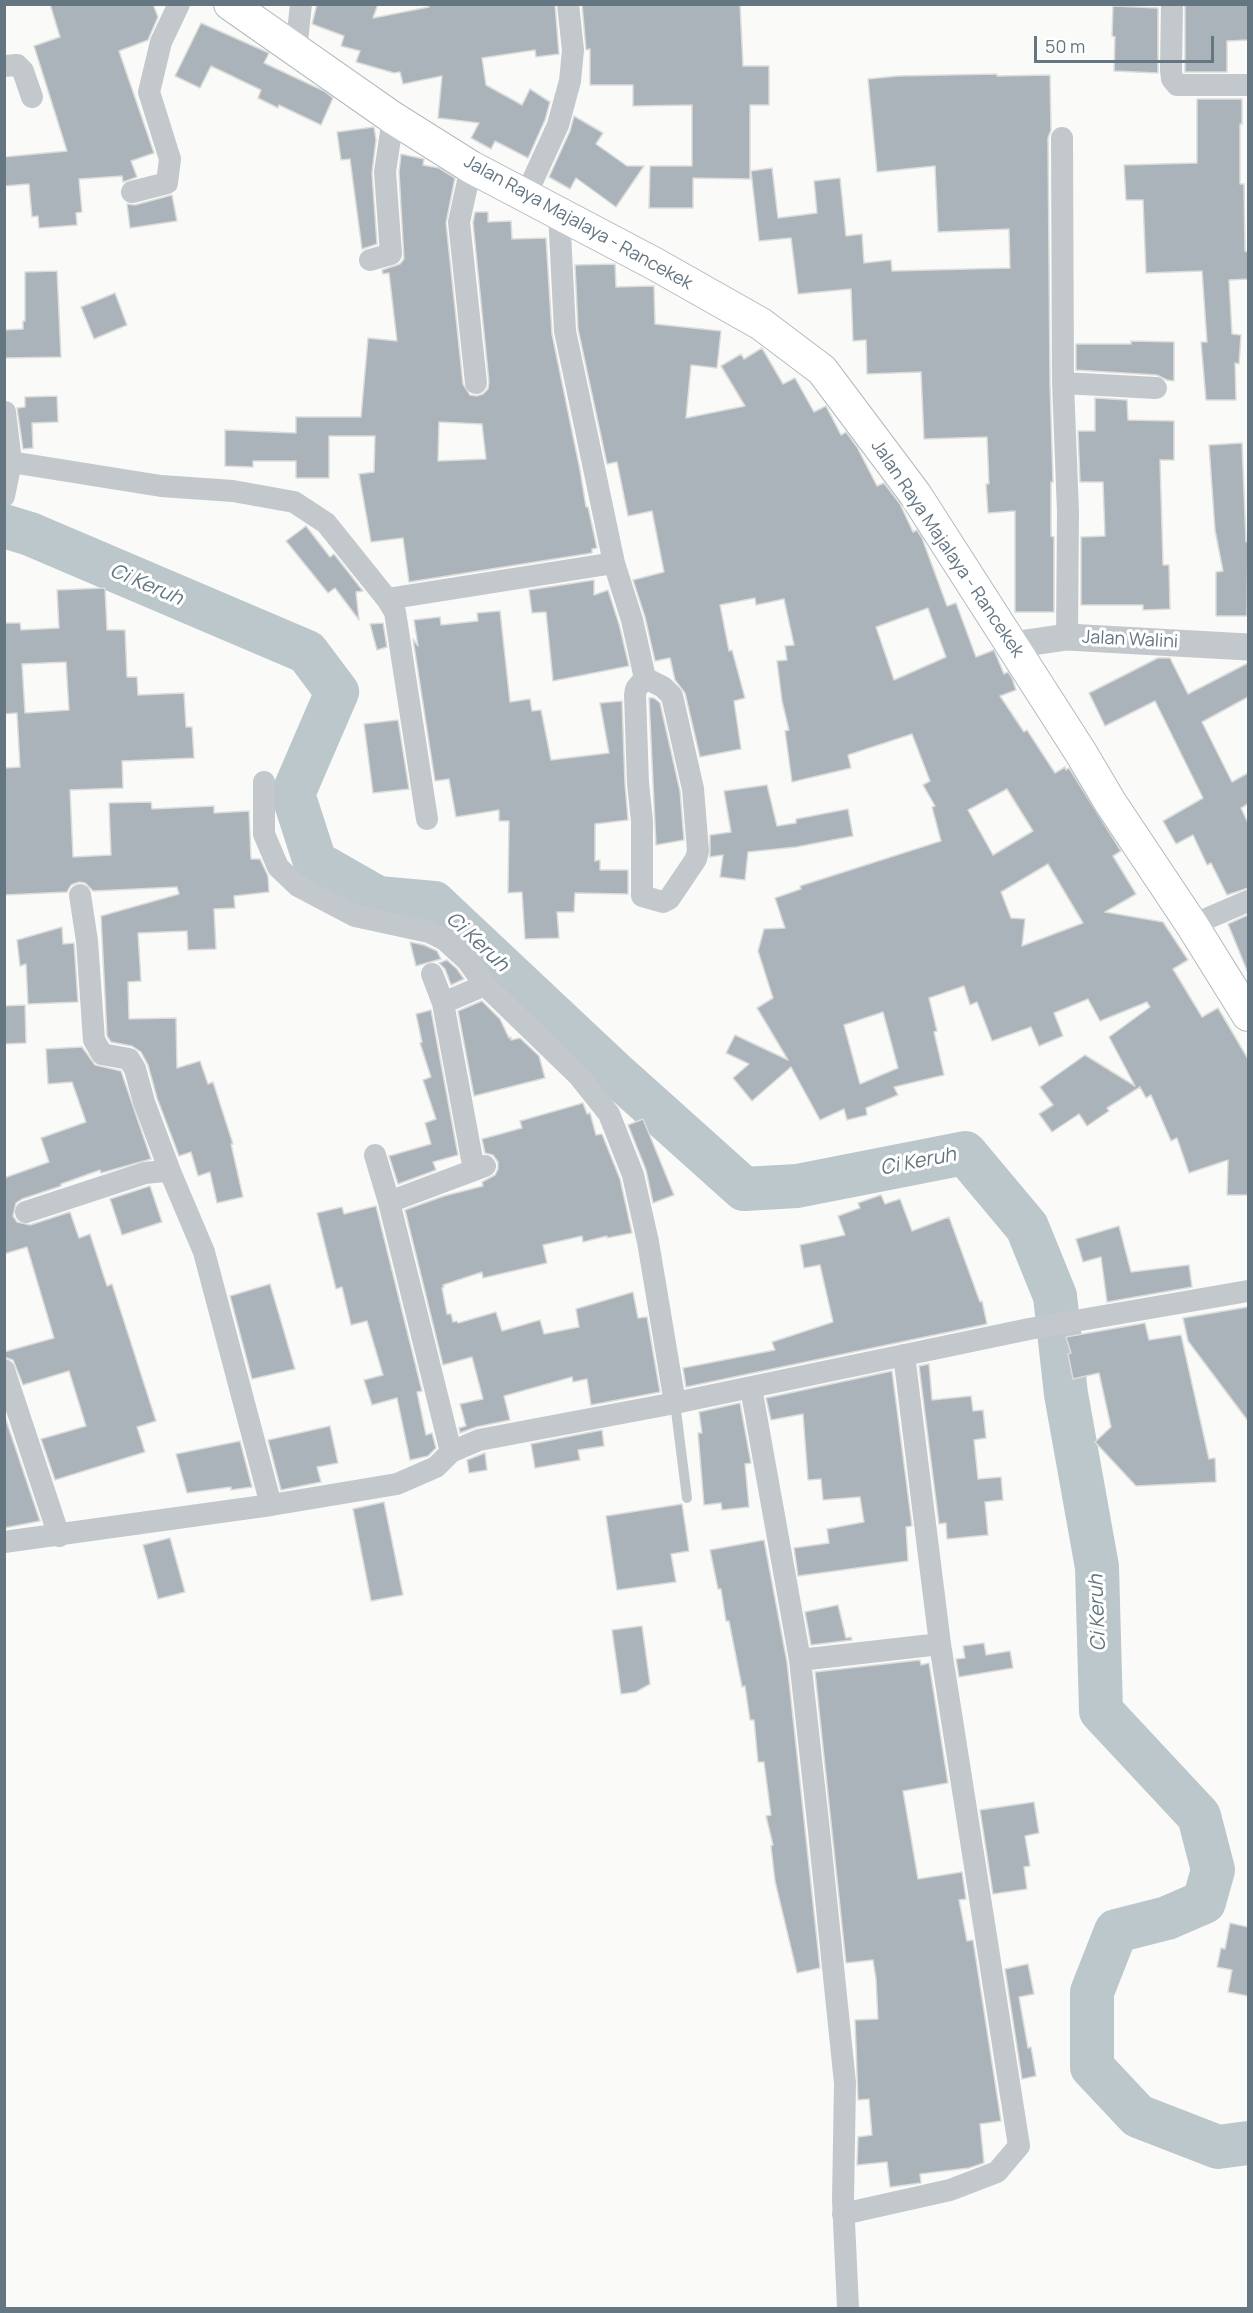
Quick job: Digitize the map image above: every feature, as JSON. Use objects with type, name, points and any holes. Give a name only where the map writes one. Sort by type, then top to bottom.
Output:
[{"type":"main road","name":"Jalan Raya Majalaya - Rancekek","points":[[230,4],[393,118],[471,166],[761,324],[822,370],[915,494],[1248,1015]]},
{"type":"street","points":[[132,192],[167,183],[170,159],[149,92],[161,42],[179,4]]},
{"type":"street","points":[[296,51],[301,4]]},
{"type":"street","points":[[526,195],[558,125],[570,81],[573,50],[568,4]]},
{"type":"street","points":[[1172,4],[1171,70],[1172,79],[1177,85],[1248,85]]},
{"type":"street","points":[[4,66],[17,65],[23,71],[32,97]]},
{"type":"street","points":[[370,260],[389,255],[392,250],[384,172],[393,118]]},
{"type":"street","points":[[1062,138],[1063,383],[1068,512],[1067,637]]},
{"type":"street","points":[[471,166],[459,222],[476,383]]},
{"type":"street","points":[[559,213],[565,331],[614,563],[633,620],[645,678]]},
{"type":"street","points":[[1063,383],[1156,388]]},
{"type":"street","points":[[5,412],[11,462],[5,495]]},
{"type":"street","points":[[11,462],[161,486],[233,491],[294,502],[326,523],[387,599],[394,612],[428,819]]},
{"type":"street","points":[[387,599],[614,563]]},
{"type":"street","name":"Jalan Walini","points":[[1012,645],[1067,637],[1248,647]]},
{"type":"street","points":[[645,678],[663,687],[672,696],[693,789],[698,851],[696,859],[669,899],[663,902],[642,896],[642,821],[638,783],[635,695],[636,689],[645,678]]},
{"type":"street","points":[[264,782],[264,834],[278,867],[298,886],[355,916],[429,932],[445,940],[467,960],[485,985],[578,1075],[609,1114],[633,1176],[643,1220],[675,1403]]},
{"type":"street","points":[[80,895],[87,941],[94,1040],[102,1054],[129,1059],[135,1069],[144,1102],[171,1174],[204,1252],[271,1505]]},
{"type":"street","points":[[1192,925],[1248,901]]},
{"type":"street","points":[[389,1202],[480,1168],[444,1003],[432,974]]},
{"type":"street","points":[[444,1003],[485,985]]},
{"type":"street","points":[[375,1155],[389,1202],[451,1452]]},
{"type":"street","points":[[26,1212],[145,1173],[164,1171],[171,1174]]},
{"type":"street","points":[[4,1542],[271,1505],[397,1484],[436,1467],[451,1452],[479,1440],[751,1388],[1029,1329],[1248,1291]]},
{"type":"street","points":[[843,2214],[950,2190],[997,2172],[1019,2146],[940,1644],[904,1355]]},
{"type":"street","points":[[4,1370],[59,1536]]},
{"type":"street","points":[[751,1388],[800,1660],[845,2082],[843,2214],[848,2308]]},
{"type":"street","points":[[800,1660],[940,1644]]},
{"type":"lane","points":[[675,1403],[687,1498]]},
{"type":"building","points":[[50,4],[153,4],[158,17],[148,40],[119,51],[154,153],[131,161],[137,177],[123,182],[122,176],[79,179],[82,212],[76,213],[77,225],[39,228],[38,216],[32,217],[29,184],[4,186],[4,157],[67,151],[34,46],[60,37]]},
{"type":"building","points":[[317,4],[378,4],[373,18],[429,7],[428,4],[555,4],[559,54],[536,57],[535,50],[482,58],[486,85],[522,105],[530,89],[550,102],[545,120],[528,158],[495,141],[491,149],[471,138],[479,123],[438,118],[442,76],[403,84],[400,72],[394,73],[356,62],[360,51],[341,46],[344,36],[312,24]]},
{"type":"building","points":[[582,4],[740,4],[743,66],[769,66],[769,105],[750,105],[750,179],[693,178],[693,208],[649,208],[650,166],[692,166],[692,105],[633,106],[633,85],[590,85],[590,49],[586,50]]},
{"type":"building","points":[[1185,4],[1248,4],[1248,40],[1227,41],[1227,72],[1185,72]]},
{"type":"building","points":[[1113,6],[1158,8],[1158,73],[1114,71]]},
{"type":"building","points":[[201,23],[269,53],[264,63],[324,91],[333,98],[321,125],[279,105],[278,108],[258,98],[261,90],[211,66],[200,88],[175,76]]},
{"type":"building","points":[[997,74],[997,76],[1050,75],[1051,130],[1048,138],[1053,482],[1051,482],[1051,536],[1054,537],[1054,612],[1015,612],[1015,511],[988,513],[987,437],[924,439],[921,372],[867,374],[866,340],[853,341],[851,289],[798,294],[791,238],[759,241],[751,171],[772,168],[778,218],[817,213],[814,181],[840,178],[846,236],[862,234],[864,263],[891,260],[892,271],[1010,268],[1009,229],[938,232],[935,166],[877,172],[868,79],[898,76]]},
{"type":"building","points":[[1197,99],[1242,99],[1240,184],[1244,184],[1245,251],[1248,252],[1248,279],[1229,280],[1232,334],[1241,335],[1239,364],[1235,363],[1236,400],[1206,400],[1201,342],[1207,342],[1202,271],[1146,273],[1143,200],[1126,200],[1124,165],[1197,163]]},
{"type":"building","points":[[574,116],[603,133],[596,144],[627,166],[644,166],[616,207],[576,178],[570,189],[549,177],[570,131]]},
{"type":"building","points":[[374,127],[376,140],[372,173],[377,244],[362,249],[350,159],[341,160],[337,132]]},
{"type":"building","points":[[401,154],[424,159],[423,165],[439,168],[455,178],[446,223],[463,384],[470,395],[483,394],[488,389],[489,382],[473,223],[475,212],[488,212],[488,222],[511,221],[512,239],[546,238],[552,334],[586,507],[588,507],[597,548],[592,549],[592,553],[409,582],[403,538],[371,542],[359,474],[374,472],[375,436],[329,436],[329,478],[296,478],[296,461],[253,461],[253,467],[225,466],[225,430],[296,433],[296,417],[361,417],[368,338],[397,341],[389,273],[383,274],[382,270],[400,264],[404,259],[399,172]],"holes":[[[439,422],[482,424],[486,459],[438,461]]]},
{"type":"building","points":[[172,195],[177,221],[130,228],[127,204],[135,205]]},
{"type":"building","points":[[615,264],[616,287],[654,286],[655,324],[721,331],[717,368],[691,365],[686,418],[745,406],[721,366],[741,354],[744,359],[762,348],[783,384],[795,378],[814,412],[826,406],[841,435],[846,432],[857,447],[877,486],[884,483],[900,504],[913,532],[917,530],[922,538],[947,606],[956,603],[976,657],[994,650],[1004,674],[1008,672],[1012,678],[1016,690],[1000,696],[1024,732],[1027,730],[1055,773],[1065,767],[1066,770],[1069,768],[1121,851],[1113,856],[1136,894],[1105,912],[1163,922],[1188,960],[1173,969],[1202,1017],[1218,1008],[1248,1059],[1248,1195],[1227,1195],[1228,1160],[1189,1173],[1177,1138],[1171,1141],[1151,1095],[1146,1098],[1140,1087],[1107,1108],[1109,1111],[1087,1126],[1079,1114],[1052,1132],[1039,1114],[1053,1105],[1040,1087],[1085,1055],[1135,1086],[1109,1037],[1150,1007],[1147,1002],[1100,1021],[1088,999],[1054,1013],[1063,1036],[1039,1046],[1031,1027],[992,1041],[977,1002],[970,1005],[964,986],[929,998],[944,1075],[894,1087],[898,1095],[866,1108],[867,1115],[847,1120],[844,1109],[820,1120],[791,1067],[752,1101],[733,1078],[749,1064],[726,1053],[735,1035],[788,1060],[757,1008],[773,998],[758,951],[764,929],[785,928],[775,898],[801,889],[800,886],[941,841],[932,807],[935,806],[923,785],[930,781],[912,734],[848,755],[851,768],[792,782],[785,731],[789,730],[782,701],[777,661],[787,660],[785,646],[794,645],[784,599],[756,605],[755,598],[720,605],[729,651],[732,650],[745,698],[734,701],[741,749],[700,757],[685,693],[675,680],[670,658],[655,661],[645,617],[633,580],[664,572],[652,511],[628,516],[617,462],[607,464],[578,329],[575,265]],"holes":[[[928,608],[946,657],[894,680],[876,627]],[[1007,789],[1033,831],[993,855],[968,810]],[[1048,864],[1083,923],[1022,946],[1025,919],[1011,918],[1001,892]],[[883,1012],[898,1068],[860,1084],[844,1025]]]},
{"type":"building","points":[[57,271],[61,357],[4,358],[4,330],[23,329],[23,321],[25,321],[25,272]]},
{"type":"building","points":[[115,293],[127,325],[94,339],[81,307]]},
{"type":"building","points":[[1131,341],[1174,342],[1174,381],[1157,375],[1076,370],[1076,344],[1131,344]]},
{"type":"building","points":[[57,396],[58,422],[32,423],[33,448],[23,449],[17,408],[25,407],[25,397]]},
{"type":"building","points":[[1095,398],[1127,400],[1128,420],[1174,421],[1174,460],[1160,460],[1163,565],[1169,565],[1170,609],[1143,610],[1143,605],[1081,605],[1081,537],[1105,536],[1103,482],[1080,482],[1078,431],[1095,431]]},
{"type":"building","points":[[1242,443],[1246,542],[1248,542],[1247,616],[1216,616],[1216,572],[1223,571],[1215,530],[1209,445]]},
{"type":"building","points":[[306,526],[330,557],[334,554],[363,591],[356,592],[359,620],[335,588],[328,593],[286,541]]},
{"type":"building","points":[[594,580],[594,595],[608,590],[629,666],[553,681],[546,612],[532,613],[529,590]]},
{"type":"building","points":[[105,588],[107,630],[125,630],[127,677],[137,677],[138,695],[184,693],[186,727],[192,727],[194,758],[122,761],[123,788],[70,790],[73,857],[111,855],[109,803],[151,802],[152,809],[214,806],[214,813],[249,811],[251,859],[260,859],[268,876],[269,892],[234,896],[235,908],[214,909],[216,949],[188,950],[187,931],[138,933],[141,981],[128,982],[129,1019],[176,1018],[177,1068],[200,1061],[208,1084],[213,1082],[233,1144],[231,1144],[243,1197],[217,1203],[210,1172],[198,1176],[191,1152],[179,1156],[157,1098],[148,1065],[141,1052],[132,1046],[111,1042],[107,1036],[101,916],[179,894],[177,887],[93,891],[85,883],[79,882],[71,885],[67,892],[4,895],[4,768],[20,767],[17,713],[4,714],[4,623],[20,623],[21,630],[59,628],[57,590]],"holes":[[[66,662],[69,710],[25,713],[22,664]]]},
{"type":"building","points":[[500,611],[510,702],[530,699],[532,711],[541,710],[551,760],[609,753],[600,703],[622,701],[628,820],[595,824],[595,861],[600,860],[600,870],[628,870],[628,894],[575,893],[574,912],[557,912],[559,938],[525,939],[522,892],[508,893],[509,821],[499,821],[499,810],[456,817],[449,779],[435,781],[413,639],[418,646],[414,620],[440,617],[441,625],[478,621],[477,613]]},
{"type":"building","points":[[383,623],[387,647],[377,650],[370,624]]},
{"type":"building","points":[[1158,658],[1170,658],[1188,694],[1248,663],[1248,697],[1202,722],[1232,782],[1248,773],[1248,804],[1241,808],[1248,823],[1248,888],[1227,895],[1211,863],[1207,865],[1193,835],[1176,844],[1163,821],[1203,798],[1155,701],[1105,726],[1089,693]]},
{"type":"building","points":[[649,698],[654,698],[660,703],[680,791],[684,840],[656,845]]},
{"type":"building","points":[[398,720],[409,789],[373,793],[364,724]]},
{"type":"building","points":[[767,785],[777,826],[796,823],[796,819],[848,809],[853,836],[796,847],[748,852],[745,880],[720,877],[723,855],[710,857],[710,835],[731,832],[724,791]]},
{"type":"building","points":[[1248,915],[1248,973],[1228,924]]},
{"type":"building","points":[[62,927],[63,944],[74,943],[78,1002],[28,1004],[26,964],[20,966],[17,940]]},
{"type":"building","points":[[410,942],[437,951],[441,959],[416,966]]},
{"type":"building","points":[[447,960],[464,979],[451,985],[445,969],[439,963]]},
{"type":"building","points":[[482,1001],[500,1019],[511,1040],[520,1038],[539,1056],[545,1078],[474,1096],[458,1011]]},
{"type":"building","points":[[25,1005],[26,1043],[4,1044],[4,1006]]},
{"type":"building","points":[[431,1010],[458,1155],[433,1162],[436,1170],[398,1184],[389,1156],[431,1144],[425,1123],[436,1119],[423,1080],[431,1077],[420,1043],[422,1042],[416,1014]]},
{"type":"building","points":[[82,1047],[95,1065],[121,1071],[151,1159],[101,1173],[100,1170],[22,1199],[16,1203],[13,1216],[17,1222],[30,1225],[70,1212],[79,1238],[90,1234],[107,1286],[112,1284],[156,1421],[137,1427],[145,1452],[55,1480],[41,1439],[86,1426],[69,1371],[23,1385],[13,1360],[4,1357],[4,1352],[54,1338],[27,1247],[4,1254],[4,1178],[49,1162],[41,1138],[86,1122],[72,1082],[48,1084],[46,1049]]},
{"type":"building","points":[[583,1103],[587,1114],[590,1113],[596,1135],[602,1134],[620,1179],[632,1233],[583,1242],[582,1236],[543,1245],[547,1263],[483,1278],[482,1272],[443,1285],[447,1314],[451,1314],[453,1322],[458,1323],[496,1312],[502,1331],[540,1320],[544,1334],[579,1327],[576,1309],[633,1292],[638,1318],[647,1317],[660,1392],[591,1405],[587,1379],[573,1382],[572,1377],[504,1396],[510,1420],[460,1433],[459,1428],[466,1426],[460,1404],[483,1399],[472,1357],[443,1365],[405,1210],[444,1196],[483,1186],[482,1182],[495,1175],[498,1162],[493,1155],[485,1153],[482,1139],[522,1128],[520,1121]]},
{"type":"building","points":[[643,1119],[674,1195],[653,1203],[646,1170],[628,1125]]},
{"type":"building","points":[[150,1186],[162,1222],[122,1235],[110,1199]]},
{"type":"building","points":[[881,1195],[885,1204],[900,1199],[912,1231],[949,1217],[980,1302],[982,1301],[987,1324],[686,1387],[683,1368],[775,1350],[772,1342],[833,1322],[820,1265],[804,1268],[800,1245],[845,1235],[838,1216],[860,1208],[858,1203]]},
{"type":"building","points":[[376,1206],[422,1391],[417,1392],[426,1435],[432,1433],[436,1448],[428,1456],[410,1460],[397,1398],[372,1405],[364,1380],[383,1375],[367,1321],[351,1325],[342,1287],[336,1289],[317,1213],[342,1207],[344,1214]]},
{"type":"building","points":[[1119,1226],[1131,1272],[1189,1265],[1192,1287],[1107,1302],[1101,1257],[1083,1262],[1076,1239]]},
{"type":"building","points":[[270,1284],[295,1369],[252,1379],[230,1296]]},
{"type":"building","points":[[1248,1307],[1248,1421],[1188,1341],[1183,1318]]},
{"type":"building","points":[[1145,1323],[1149,1340],[1181,1335],[1209,1459],[1215,1458],[1216,1482],[1136,1486],[1095,1442],[1111,1427],[1099,1373],[1073,1379],[1068,1354],[1071,1353],[1066,1337]]},
{"type":"building","points":[[929,1364],[932,1400],[971,1396],[973,1411],[983,1410],[986,1438],[974,1440],[978,1479],[1001,1477],[1003,1500],[985,1502],[988,1535],[947,1539],[946,1523],[939,1524],[919,1366]]},
{"type":"building","points":[[892,1371],[912,1526],[906,1527],[908,1561],[798,1576],[794,1548],[829,1543],[827,1529],[864,1522],[860,1497],[823,1500],[821,1479],[808,1480],[803,1414],[771,1420],[766,1398]]},
{"type":"building","points":[[740,1403],[751,1463],[745,1464],[749,1507],[722,1510],[721,1503],[704,1505],[698,1433],[702,1433],[699,1412]]},
{"type":"building","points":[[4,1414],[40,1521],[4,1528]]},
{"type":"building","points":[[330,1426],[338,1463],[317,1467],[321,1482],[281,1490],[268,1440]]},
{"type":"building","points":[[602,1430],[604,1446],[578,1450],[580,1460],[535,1468],[531,1444]]},
{"type":"building","points":[[240,1441],[252,1487],[231,1490],[231,1487],[187,1493],[176,1454]]},
{"type":"building","points":[[485,1453],[487,1470],[469,1473],[467,1460]]},
{"type":"building","points":[[384,1502],[403,1595],[371,1601],[353,1509]]},
{"type":"building","points":[[682,1504],[689,1551],[671,1554],[676,1582],[617,1590],[606,1516]]},
{"type":"building","points":[[170,1538],[185,1592],[158,1599],[143,1545]]},
{"type":"building","points":[[764,1540],[787,1662],[820,1968],[797,1973],[775,1881],[771,1846],[773,1845],[766,1816],[771,1815],[764,1762],[758,1762],[754,1720],[750,1720],[745,1686],[742,1687],[729,1621],[726,1621],[721,1589],[718,1589],[710,1550]]},
{"type":"building","points":[[838,1605],[846,1638],[851,1637],[852,1640],[811,1645],[805,1612]]},
{"type":"building","points":[[642,1626],[650,1684],[636,1692],[621,1694],[612,1630]]},
{"type":"building","points":[[984,1643],[986,1655],[1010,1651],[1013,1668],[959,1677],[956,1659],[965,1658],[963,1646]]},
{"type":"building","points":[[920,1660],[921,1665],[929,1663],[948,1783],[903,1791],[918,1879],[962,1872],[966,1899],[959,1900],[967,1941],[973,1940],[1001,2121],[980,2124],[984,2163],[969,2168],[920,2174],[921,2183],[890,2187],[887,2162],[857,2165],[858,2137],[872,2135],[869,2099],[858,2100],[855,2020],[878,2019],[876,1979],[873,1960],[846,1963],[815,1672]]},
{"type":"building","points":[[1034,1802],[1039,1833],[1025,1836],[1030,1866],[1024,1867],[1027,1889],[993,1894],[980,1810]]},
{"type":"building","points":[[1230,1923],[1248,1927],[1248,1996],[1228,1992],[1232,1970],[1217,1967],[1221,1948],[1225,1949]]},
{"type":"building","points":[[1028,1964],[1034,1994],[1019,1997],[1028,2048],[1031,2047],[1036,2076],[1022,2079],[1005,1969]]},
{"type":"waterway","name":"Ci Keruh","points":[[4,526],[30,534],[307,652],[337,692],[293,794],[315,862],[378,898],[434,903],[618,1076],[744,1189],[797,1186],[965,1153],[1027,1227],[1055,1296],[1066,1394],[1097,1567],[1101,1711],[1199,1816],[1213,1870],[1204,1902],[1167,1918],[1116,1931],[1092,1992],[1092,2067],[1138,2116],[1218,2147],[1248,2143]]}]
